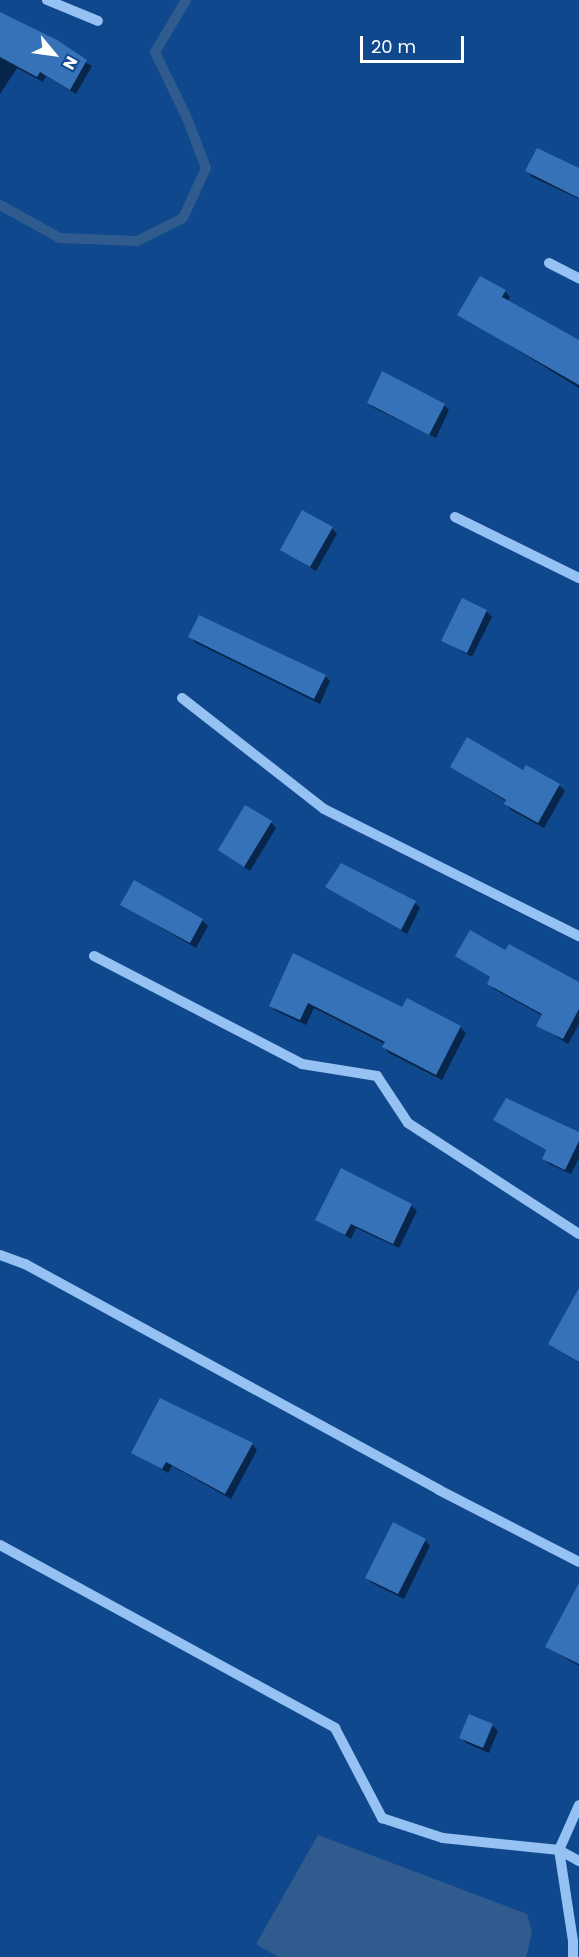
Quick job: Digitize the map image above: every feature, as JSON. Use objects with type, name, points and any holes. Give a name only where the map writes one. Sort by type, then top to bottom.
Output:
[{"type":"street","points":[[47,0],[98,21]]},
{"type":"street","points":[[549,263],[579,278]]},
{"type":"street","points":[[455,517],[579,578]]},
{"type":"street","points":[[182,698],[324,809],[579,936]]},
{"type":"street","points":[[94,956],[302,1064],[377,1076],[408,1123],[579,1234]]},
{"type":"street","points":[[0,1255],[24,1264],[439,1490],[579,1562]]},
{"type":"street","points":[[0,1545],[335,1728],[382,1818],[443,1838],[559,1850],[579,1861]]},
{"type":"street","points":[[573,1957],[573,1941],[559,1850],[579,1805]]},
{"type":"water","points":[[318,1835],[527,1914],[532,1933],[526,1957],[278,1957],[256,1944]]},
{"type":"building","points":[[0,12],[57,40],[87,60],[70,90],[40,72],[37,77],[0,57]]},
{"type":"building","points":[[537,148],[579,168],[579,198],[525,171]]},
{"type":"building","points":[[480,276],[506,290],[502,297],[579,340],[579,385],[457,315]]},
{"type":"building","points":[[382,371],[445,404],[429,435],[367,403]]},
{"type":"building","points":[[302,510],[333,527],[310,567],[280,550]]},
{"type":"building","points":[[462,598],[487,610],[467,653],[441,641]]},
{"type":"building","points":[[199,615],[326,675],[314,699],[188,637]]},
{"type":"building","points":[[467,737],[523,770],[526,765],[560,784],[538,823],[504,804],[506,800],[450,767]]},
{"type":"building","points":[[245,805],[272,821],[244,867],[218,850]]},
{"type":"building","points":[[341,863],[416,901],[401,930],[325,887]]},
{"type":"building","points":[[134,880],[203,919],[190,943],[120,905]]},
{"type":"building","points":[[470,930],[505,950],[509,944],[579,982],[579,1009],[563,1039],[536,1026],[542,1014],[487,984],[490,977],[455,956]]},
{"type":"building","points":[[293,953],[402,1007],[407,998],[461,1026],[436,1075],[382,1047],[385,1042],[308,1003],[300,1020],[269,1006]]},
{"type":"building","points":[[506,1098],[579,1132],[579,1141],[565,1170],[542,1159],[546,1150],[493,1120]]},
{"type":"building","points":[[341,1168],[412,1204],[393,1244],[351,1224],[345,1235],[315,1220]]},
{"type":"building","points":[[579,1288],[579,1362],[548,1344]]},
{"type":"building","points":[[160,1398],[253,1443],[225,1494],[166,1462],[162,1469],[131,1453]]},
{"type":"building","points":[[393,1522],[426,1539],[398,1594],[365,1578]]},
{"type":"building","points":[[579,1583],[579,1664],[545,1647]]},
{"type":"building","points":[[469,1714],[493,1724],[483,1748],[459,1738]]},
{"type":"waterway","points":[[0,205],[60,238],[137,241],[183,218],[206,168],[187,118],[155,52],[186,0]]}]
